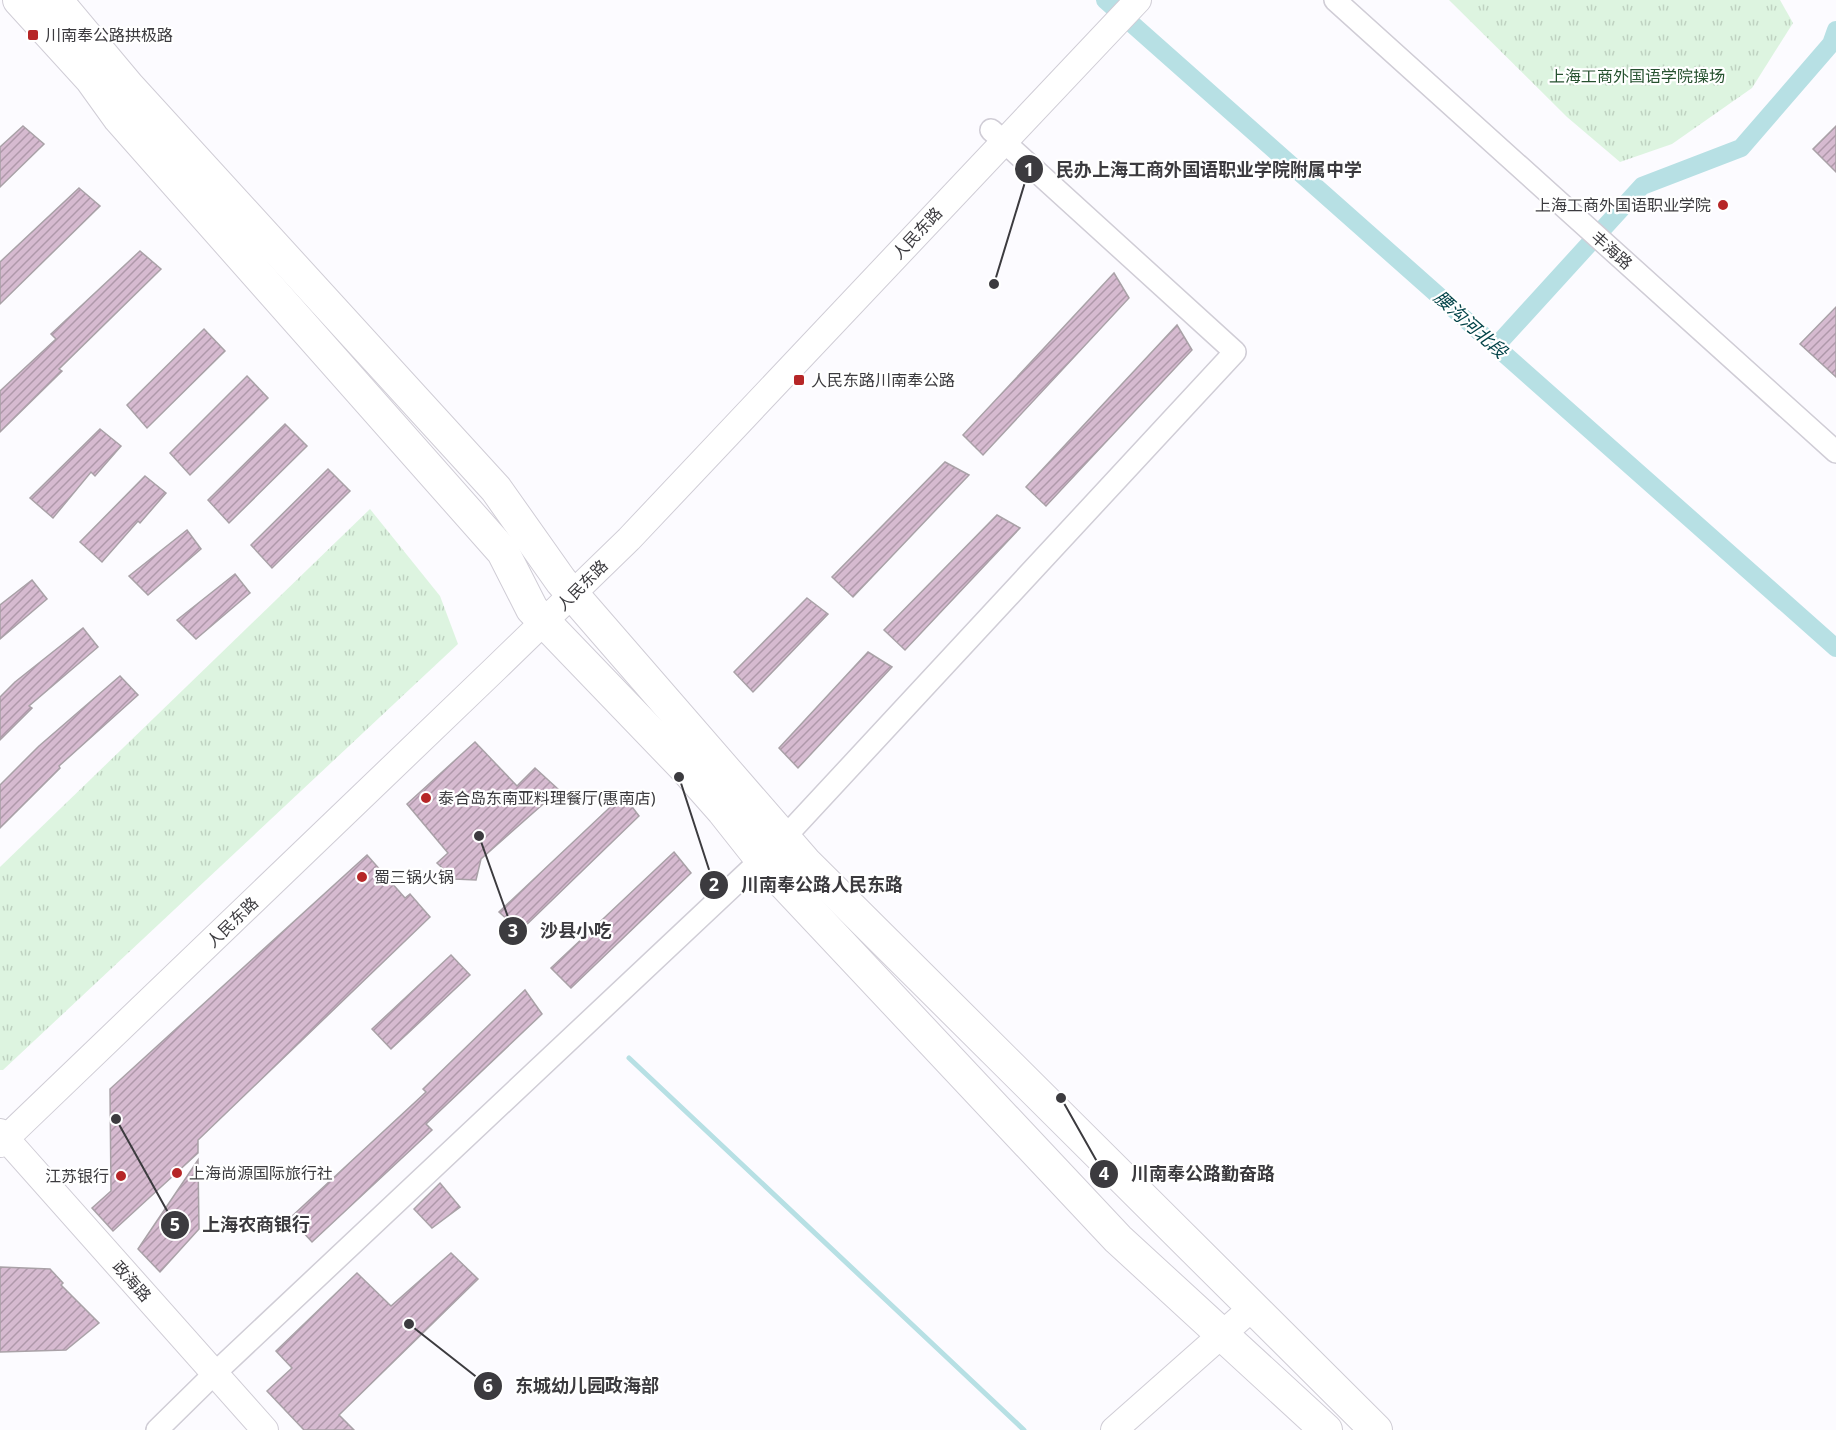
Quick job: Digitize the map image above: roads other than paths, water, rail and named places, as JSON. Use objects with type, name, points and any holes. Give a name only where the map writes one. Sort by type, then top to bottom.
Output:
[{"type":"main road","points":[[19,0],[91,79],[119,118],[503,552],[538,616],[685,768],[761,859],[1118,1239],[1326,1430]]},
{"type":"main road","points":[[56,0],[136,94],[496,489],[567,588],[805,862],[1376,1430]]},
{"type":"street","name":"人民东路","points":[[1089,39],[1114,0]]},
{"type":"street","name":"人民东路","points":[[1,1133],[567,588],[645,522],[997,136],[1089,39],[1138,0]]},
{"type":"street","name":"丰海路","points":[[1335,0],[1836,452]]},
{"type":"street","points":[[157,1430],[784,838],[1235,352],[997,136]]},
{"type":"street","name":"政海路","points":[[1,1133],[265,1430]]},
{"type":"street","points":[[1114,1430],[1252,1307]]},
{"type":"waterway","name":"腰沟河北段","points":[[1105,0],[1836,648]]},
{"type":"waterway","points":[[1496,346],[1642,186],[1741,148],[1831,44],[1836,30]]},
{"type":"waterway","points":[[629,1058],[1024,1430]]},
{"type":"place","name":"川南奉公路拱极路","points":[[33,35]]},
{"type":"place","name":"上海工商外国语职业学院","points":[[1723,205]]},
{"type":"place","name":"民办上海工商外国语职业学院附属中学","points":[[994,284]]},
{"type":"place","name":"人民东路川南奉公路","points":[[799,380]]},
{"type":"place","name":"川南奉公路人民东路","points":[[679,777]]},
{"type":"place","name":"泰合岛东南亚料理餐厅(惠南店)","points":[[426,798]]},
{"type":"place","name":"沙县小吃","points":[[479,836]]},
{"type":"place","name":"蜀三锅火锅","points":[[362,877]]},
{"type":"place","name":"川南奉公路勤奋路","points":[[1061,1098]]},
{"type":"place","name":"上海农商银行","points":[[116,1119]]},
{"type":"place","name":"上海尚源国际旅行社","points":[[177,1173]]},
{"type":"place","name":"江苏银行","points":[[121,1176]]},
{"type":"place","name":"东城幼儿园政海部","points":[[409,1324]]},
{"type":"park label","name":"上海工商外国语学院操场","points":[[1637,76]]}]
